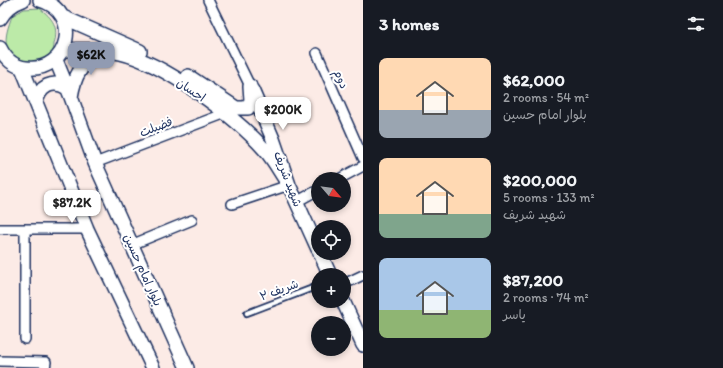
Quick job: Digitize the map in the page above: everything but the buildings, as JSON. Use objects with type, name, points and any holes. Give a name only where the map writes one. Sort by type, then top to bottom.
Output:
[{"type":"main road","points":[[0,19],[5,11],[17,1]]},
{"type":"main road","name":"احسان","points":[[44,1],[56,8],[63,17],[164,63],[236,108],[255,109],[264,118]]},
{"type":"main road","points":[[1,52],[12,63],[22,68],[34,69],[46,66],[59,55],[66,39],[66,28],[63,17]]},
{"type":"main road","points":[[36,103],[37,96],[47,85],[54,83],[69,92],[74,79],[84,64],[100,49]]},
{"type":"main road","name":"احسان","points":[[59,55],[100,49],[122,53],[161,70],[226,113],[244,129],[266,151],[288,185]]},
{"type":"main road","name":"بلوار امام حسین","points":[[59,55],[69,92],[95,163],[187,368]]},
{"type":"main road","points":[[22,68],[87,229],[144,346],[153,368]]},
{"type":"main road","points":[[248,108],[251,100],[250,86]]},
{"type":"main road","name":"شهید شریف","points":[[250,86],[264,118],[288,185],[311,233]]},
{"type":"main road","points":[[244,129],[250,132],[257,131],[262,128],[264,118]]},
{"type":"main road","points":[[347,308],[359,331],[363,345]]},
{"type":"main road","points":[[143,368],[144,346]]},
{"type":"street","name":"شهید شریف","points":[[210,0],[250,86]]},
{"type":"street","name":"دوم","points":[[316,53],[363,158]]},
{"type":"street","name":"فضیلت","points":[[95,163],[226,113]]},
{"type":"street","points":[[351,172],[363,166]]},
{"type":"street","points":[[232,204],[288,185]]},
{"type":"street","points":[[296,202],[311,194]]},
{"type":"street","points":[[131,245],[192,220]]},
{"type":"street","points":[[0,229],[87,229]]},
{"type":"street","points":[[25,230],[25,339]]},
{"type":"street","points":[[351,281],[363,275]]},
{"type":"street","points":[[0,361],[45,365]]},
{"type":"lane","name":"شریف ۲","points":[[247,312],[311,289]]},
{"type":"green space","points":[[39,8],[48,15],[54,23],[56,33],[52,53],[47,58],[34,62],[21,59],[10,52],[6,39],[12,16],[24,9]]}]
